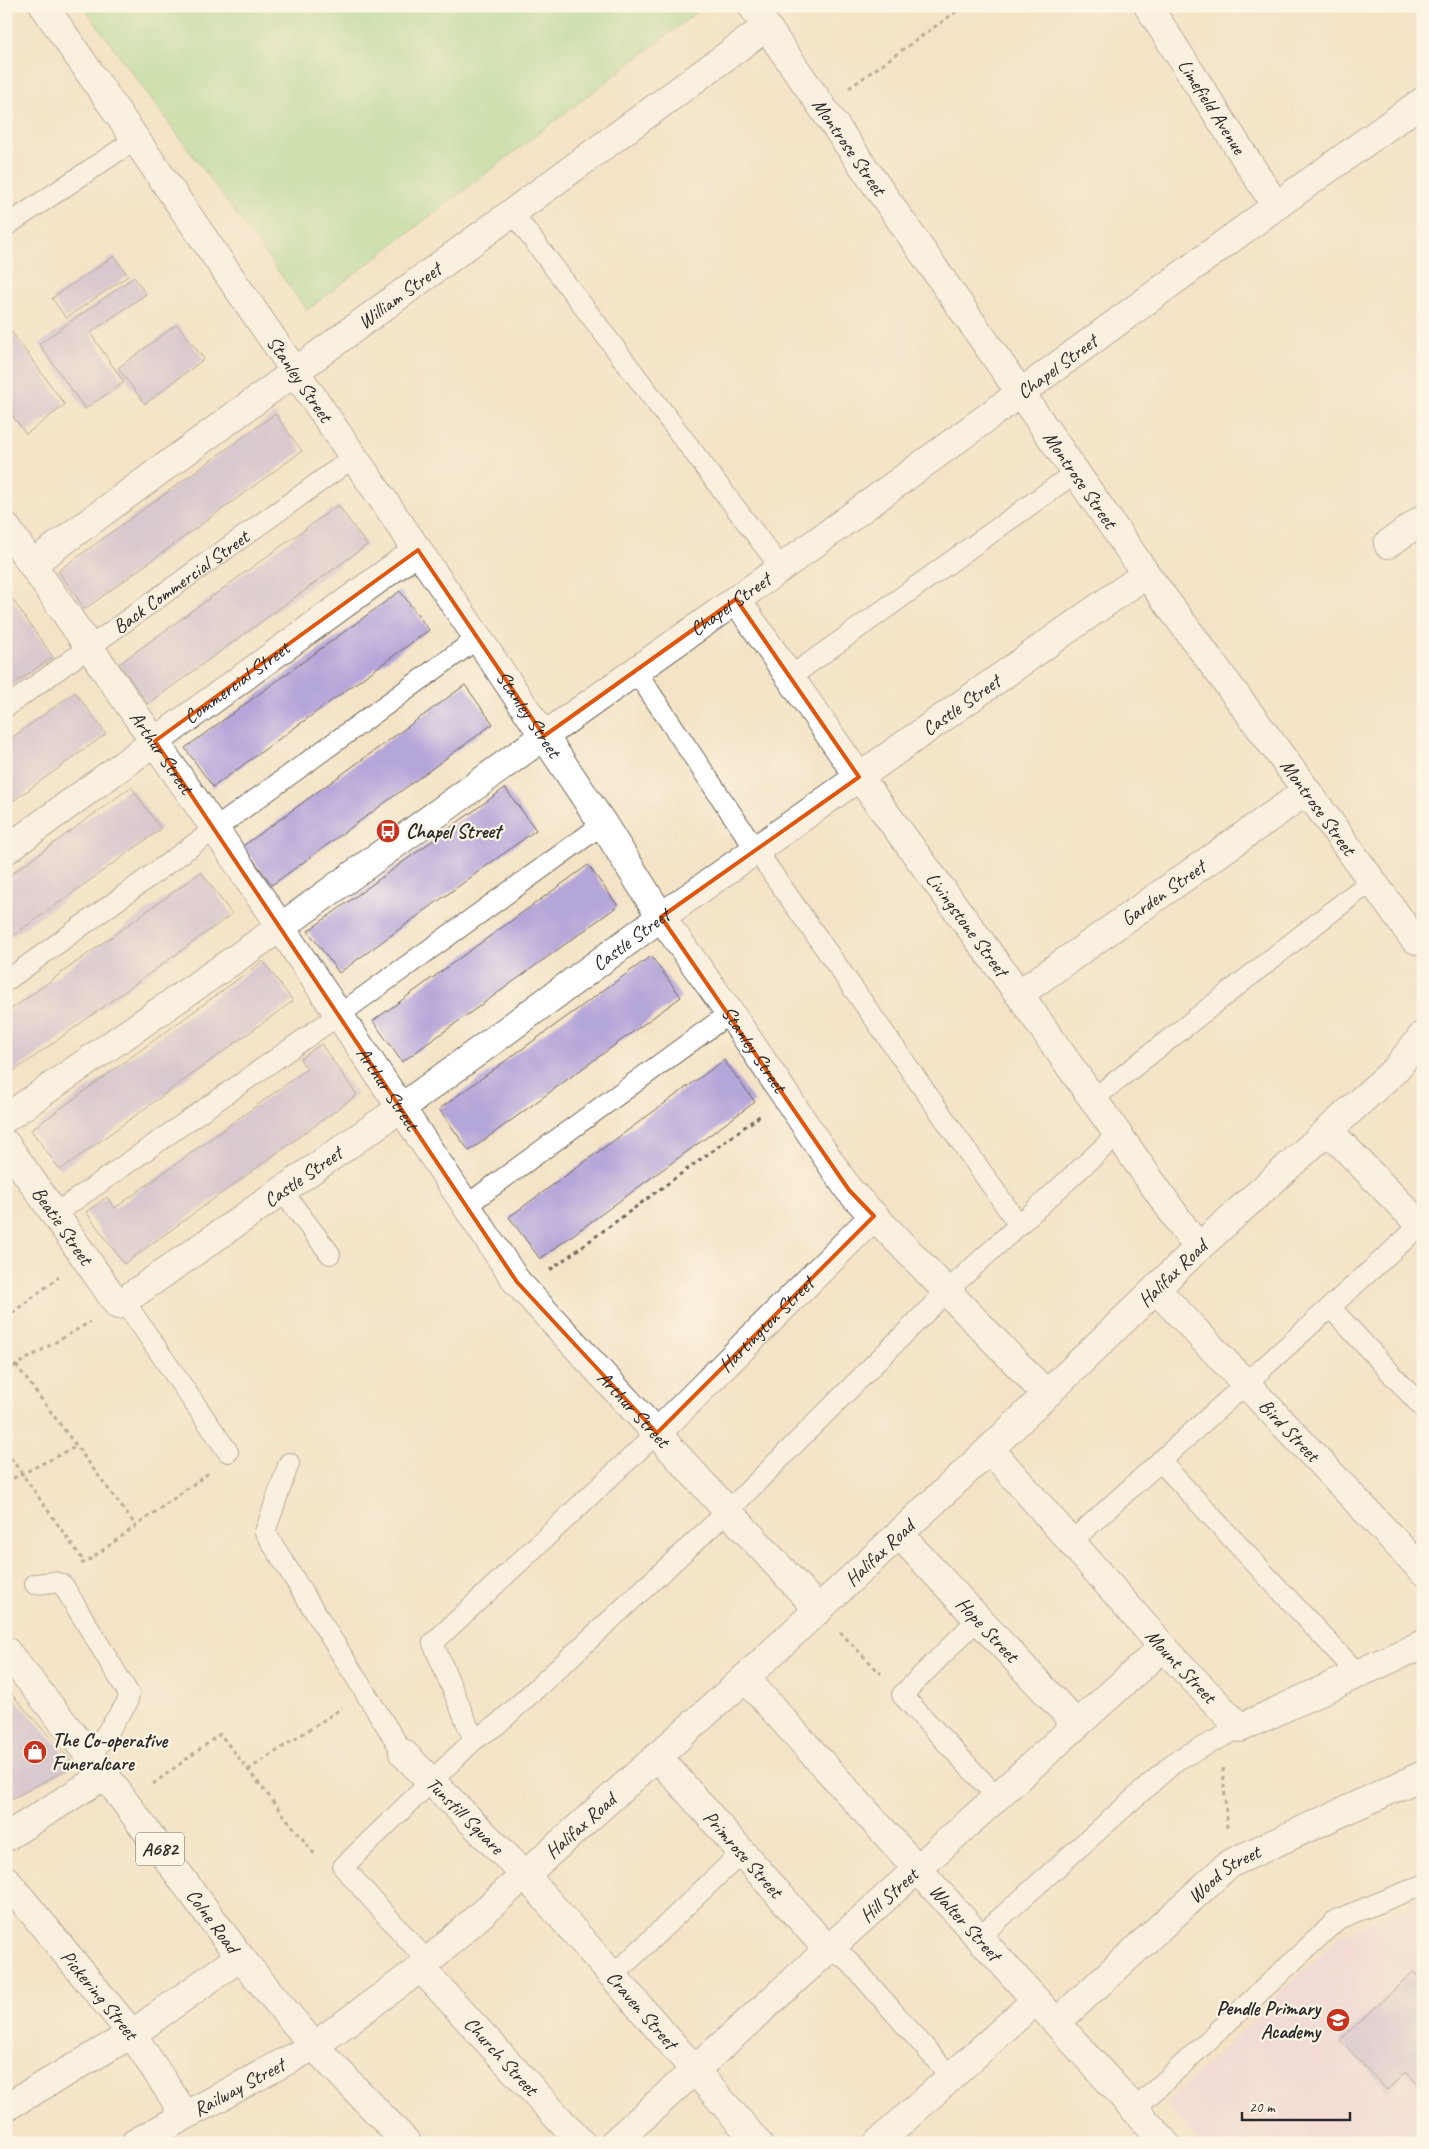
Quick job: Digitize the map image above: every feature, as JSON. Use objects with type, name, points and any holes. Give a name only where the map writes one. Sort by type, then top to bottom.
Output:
[{"type":"main road","name":"Stanley Street","points":[[44,6],[478,638],[603,824],[661,917],[730,1013],[849,1190],[1046,1394]]},
{"type":"main road","name":"Limefield Avenue","points":[[1148,6],[1276,206]]},
{"type":"main road","name":"Montrose Street","points":[[759,16],[1146,574],[1414,939],[1423,942]]},
{"type":"main road","name":"William Street","points":[[32,564],[512,212],[759,16]]},
{"type":"main road","name":"Chapel Street","points":[[6,1118],[281,927],[635,670],[781,568],[1276,206],[1423,101]]},
{"type":"main road","points":[[1388,544],[1423,520]]},
{"type":"main road","name":"Arthur Street","points":[[6,527],[91,646],[524,1289],[819,1610]]},
{"type":"main road","name":"Commercial Street","points":[[6,850],[418,550]]},
{"type":"main road","name":"Castle Street","points":[[121,1303],[401,1108],[661,917],[1146,574]]},
{"type":"main road","name":"Livingstone Street","points":[[736,599],[859,777],[1019,994],[1198,1248]]},
{"type":"main road","name":"Garden Street","points":[[1019,994],[1307,791]]},
{"type":"main road","name":"Halifax Road","points":[[314,2046],[425,1965],[745,1678],[990,1449],[1198,1248],[1395,1070],[1423,1035]]},
{"type":"main road","points":[[1328,1130],[1422,1226]]},
{"type":"main road","name":"Beatie Street","points":[[6,1144],[85,1257],[121,1303]]},
{"type":"main road","name":"Hartington Street","points":[[657,1433],[874,1216]]},
{"type":"main road","name":"Bird Street","points":[[1156,1289],[1423,1571]]},
{"type":"main road","name":"Mount Street","points":[[990,1449],[1163,1647],[1231,1733]]},
{"type":"main road","name":"Hope Street","points":[[899,1534],[1077,1725]]},
{"type":"main road","points":[[1231,1733],[1423,1644]]},
{"type":"main road","name":"Hill Street","points":[[614,2143],[1163,1647]]},
{"type":"main road","name":"Colne Road","points":[[6,1652],[98,1766],[240,1957],[314,2046]]},
{"type":"main road","name":"Walter Street","points":[[745,1678],[1135,2109],[1153,2138]]},
{"type":"main road","name":"Tunstill Square","points":[[403,1753],[526,1876]]},
{"type":"main road","name":"Primrose Street","points":[[658,1757],[828,1950]]},
{"type":"main road","points":[[6,1837],[98,1766]]},
{"type":"main road","name":"Wood Street","points":[[1057,2022],[1229,1864],[1423,1775]]},
{"type":"main road","name":"Craven Street","points":[[526,1876],[758,2143]]},
{"type":"main road","name":"Pickering Street","points":[[6,1880],[132,2034],[185,2115]]},
{"type":"main road","points":[[6,2107],[132,2034],[240,1957]]},
{"type":"main road","name":"Church Street","points":[[425,1965],[581,2143]]},
{"type":"main road","points":[[878,2143],[1036,2000]]},
{"type":"main road","name":"Railway Street","points":[[135,2143],[314,2046]]},
{"type":"main road","name":"A682","points":[[314,2046],[407,2143]]},
{"type":"lane","points":[[6,226],[136,140]]},
{"type":"lane","points":[[512,212],[781,568]]},
{"type":"lane","name":"Back Commercial Street","points":[[6,707],[354,457]]},
{"type":"lane","points":[[790,677],[1076,472]]},
{"type":"lane","points":[[6,981],[478,638]]},
{"type":"lane","points":[[635,670],[756,850],[1019,1225]]},
{"type":"lane","points":[[55,1214],[340,1014],[603,824]]},
{"type":"lane","points":[[1093,1099],[1372,880]]},
{"type":"lane","points":[[467,1205],[730,1013]]},
{"type":"lane","points":[[425,1965],[343,1867],[474,1740],[498,1724],[728,1511],[947,1291],[1118,1134]]},
{"type":"lane","points":[[282,1191],[330,1254]]},
{"type":"lane","points":[[1071,1542],[1422,1226]]},
{"type":"lane","points":[[121,1303],[228,1452]]},
{"type":"lane","points":[[1330,1308],[1423,1408]]},
{"type":"lane","points":[[474,1740],[433,1643],[657,1433]]},
{"type":"lane","points":[[1160,1461],[1358,1674]]},
{"type":"lane","points":[[289,1463],[265,1532],[403,1753]]},
{"type":"lane","points":[[35,1584],[54,1582],[63,1585],[129,1694],[127,1703],[98,1766]]},
{"type":"lane","points":[[978,1619],[902,1694],[997,1797]]},
{"type":"lane","points":[[979,1937],[1178,1760],[1231,1733]]},
{"type":"lane","points":[[613,1976],[742,1852]]},
{"type":"lane","points":[[1135,2109],[1338,1919],[1423,1885]]},
{"type":"lane","points":[[828,1950],[847,1959],[951,2077]]},
{"type":"path","points":[[822,108],[964,6]]},
{"type":"path","points":[[524,1289],[786,1096]]},
{"type":"path","points":[[6,1318],[85,1257]]},
{"type":"path","points":[[6,1371],[121,1303]]},
{"type":"path","points":[[16,1365],[136,1526]]},
{"type":"path","points":[[6,1482],[77,1446]]},
{"type":"path","points":[[6,1451],[85,1562]]},
{"type":"path","points":[[75,1563],[85,1562],[214,1470]]},
{"type":"path","points":[[819,1610],[910,1703]]},
{"type":"path","points":[[248,1770],[365,1692]]},
{"type":"path","points":[[1229,1864],[1231,1733]]},
{"type":"path","points":[[126,1804],[220,1734],[321,1861]]},
{"type":"highlighted area","points":[[418,550],[544,736],[736,599],[859,777],[661,917],[849,1190],[874,1216],[657,1433],[517,1282],[155,741]]},
{"type":"shaded area","name":"Pendle Primary Academy","points":[[1423,1902],[1423,2143],[1200,2143],[1165,2105],[1341,1935]]},
{"type":"green space","points":[[83,6],[705,6],[307,310]]},
{"type":"building","points":[[114,256],[128,276],[66,318],[52,298]]},
{"type":"building","points":[[134,277],[146,294],[90,333],[124,382],[85,409],[39,344]]},
{"type":"building","points":[[6,324],[65,405],[26,434],[6,407]]},
{"type":"building","points":[[177,324],[204,359],[145,404],[118,368]]},
{"type":"building","points":[[275,414],[302,451],[85,609],[58,571]]},
{"type":"building","points":[[338,505],[367,545],[148,704],[119,664]]},
{"type":"building","points":[[6,590],[53,657],[7,689],[6,688]]},
{"type":"building","points":[[400,591],[429,630],[213,787],[185,748]]},
{"type":"building","points":[[465,685],[493,724],[272,885],[243,846]]},
{"type":"building","points":[[75,692],[106,734],[6,806],[6,742]]},
{"type":"building","points":[[131,787],[161,829],[6,941],[6,878]]},
{"type":"building","points":[[505,788],[536,830],[339,973],[308,931]]},
{"type":"building","points":[[588,865],[618,906],[402,1062],[373,1021]]},
{"type":"building","points":[[201,872],[232,914],[6,1077],[6,1013]]},
{"type":"building","points":[[651,956],[681,997],[469,1151],[439,1109]]},
{"type":"building","points":[[263,961],[293,1001],[60,1170],[31,1130]]},
{"type":"building","points":[[321,1044],[357,1095],[124,1264],[86,1212],[107,1197],[115,1208],[307,1069],[300,1059]]},
{"type":"building","points":[[724,1060],[755,1102],[540,1259],[509,1217]]},
{"type":"building","name":"The Co-operative Funeralcare","points":[[6,1688],[75,1765],[6,1802]]},
{"type":"building","points":[[1414,1971],[1423,1981],[1423,2089],[1406,2072],[1387,2090],[1340,2040]]},
{"type":"place","name":"Chapel Street","points":[[388,831]]},
{"type":"place","name":"The Co-operative Funeralcare","points":[[35,1752]]},
{"type":"place","name":"Pendle Primary Academy","points":[[1338,2020]]}]
